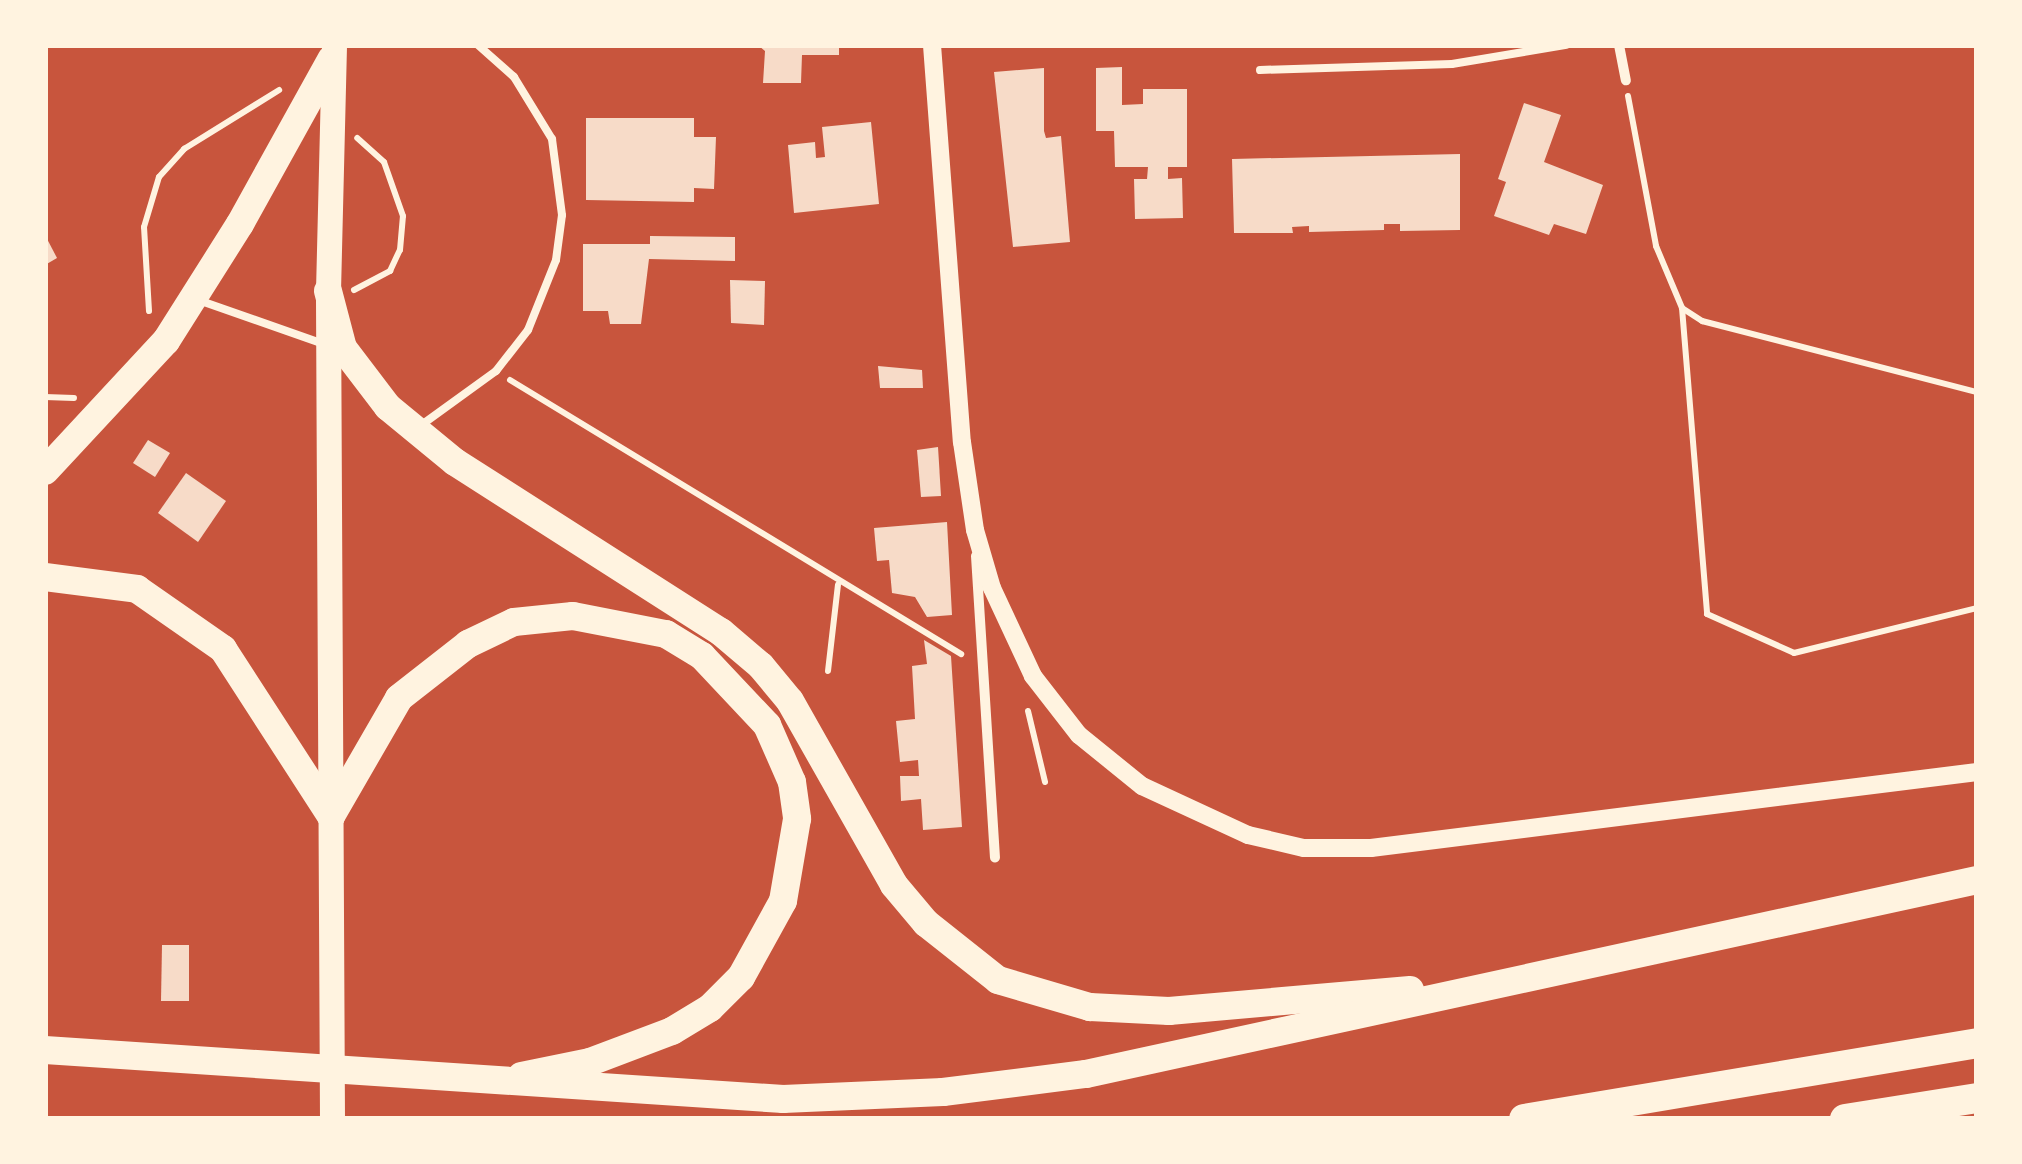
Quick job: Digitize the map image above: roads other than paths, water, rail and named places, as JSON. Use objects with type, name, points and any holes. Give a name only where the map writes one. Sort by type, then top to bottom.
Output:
[{"type":"highway","points":[[45,470],[166,341],[194,298],[331,50]]},
{"type":"highway","points":[[328,291],[342,348],[361,378],[415,430],[470,472],[721,632],[760,666],[790,701],[894,884],[926,923],[998,980],[1090,1007],[1169,1011],[1506,981]]},
{"type":"highway","points":[[45,577],[136,590],[222,649],[331,816],[399,698],[468,644],[514,622],[574,616],[666,634],[738,689],[774,738],[792,782],[792,862],[765,941],[740,977],[710,1008],[672,1031],[590,1062],[482,1084]]},
{"type":"highway","points":[[45,1050],[482,1084],[783,1099],[942,1092],[1086,1074],[1977,880]]},
{"type":"highway","points":[[45,1033],[184,1062]]},
{"type":"highway","points":[[1524,1119],[1977,1043]]},
{"type":"highway","points":[[1846,1119],[1977,1098]]},
{"type":"main road","points":[[331,50],[328,291],[332,1119]]},
{"type":"street","points":[[932,45],[962,442],[974,530],[994,858]]},
{"type":"street","points":[[1619,45],[1626,80]]},
{"type":"street","points":[[974,530],[992,588],[1034,676],[1102,758],[1194,816],[1304,848],[1372,848],[1977,772]]},
{"type":"lane","points":[[415,430],[496,371],[539,306],[556,260],[562,215],[552,139],[535,104],[478,45]]},
{"type":"lane","points":[[1260,70],[1452,64],[1566,45]]},
{"type":"lane","points":[[194,298],[329,346]]}]
